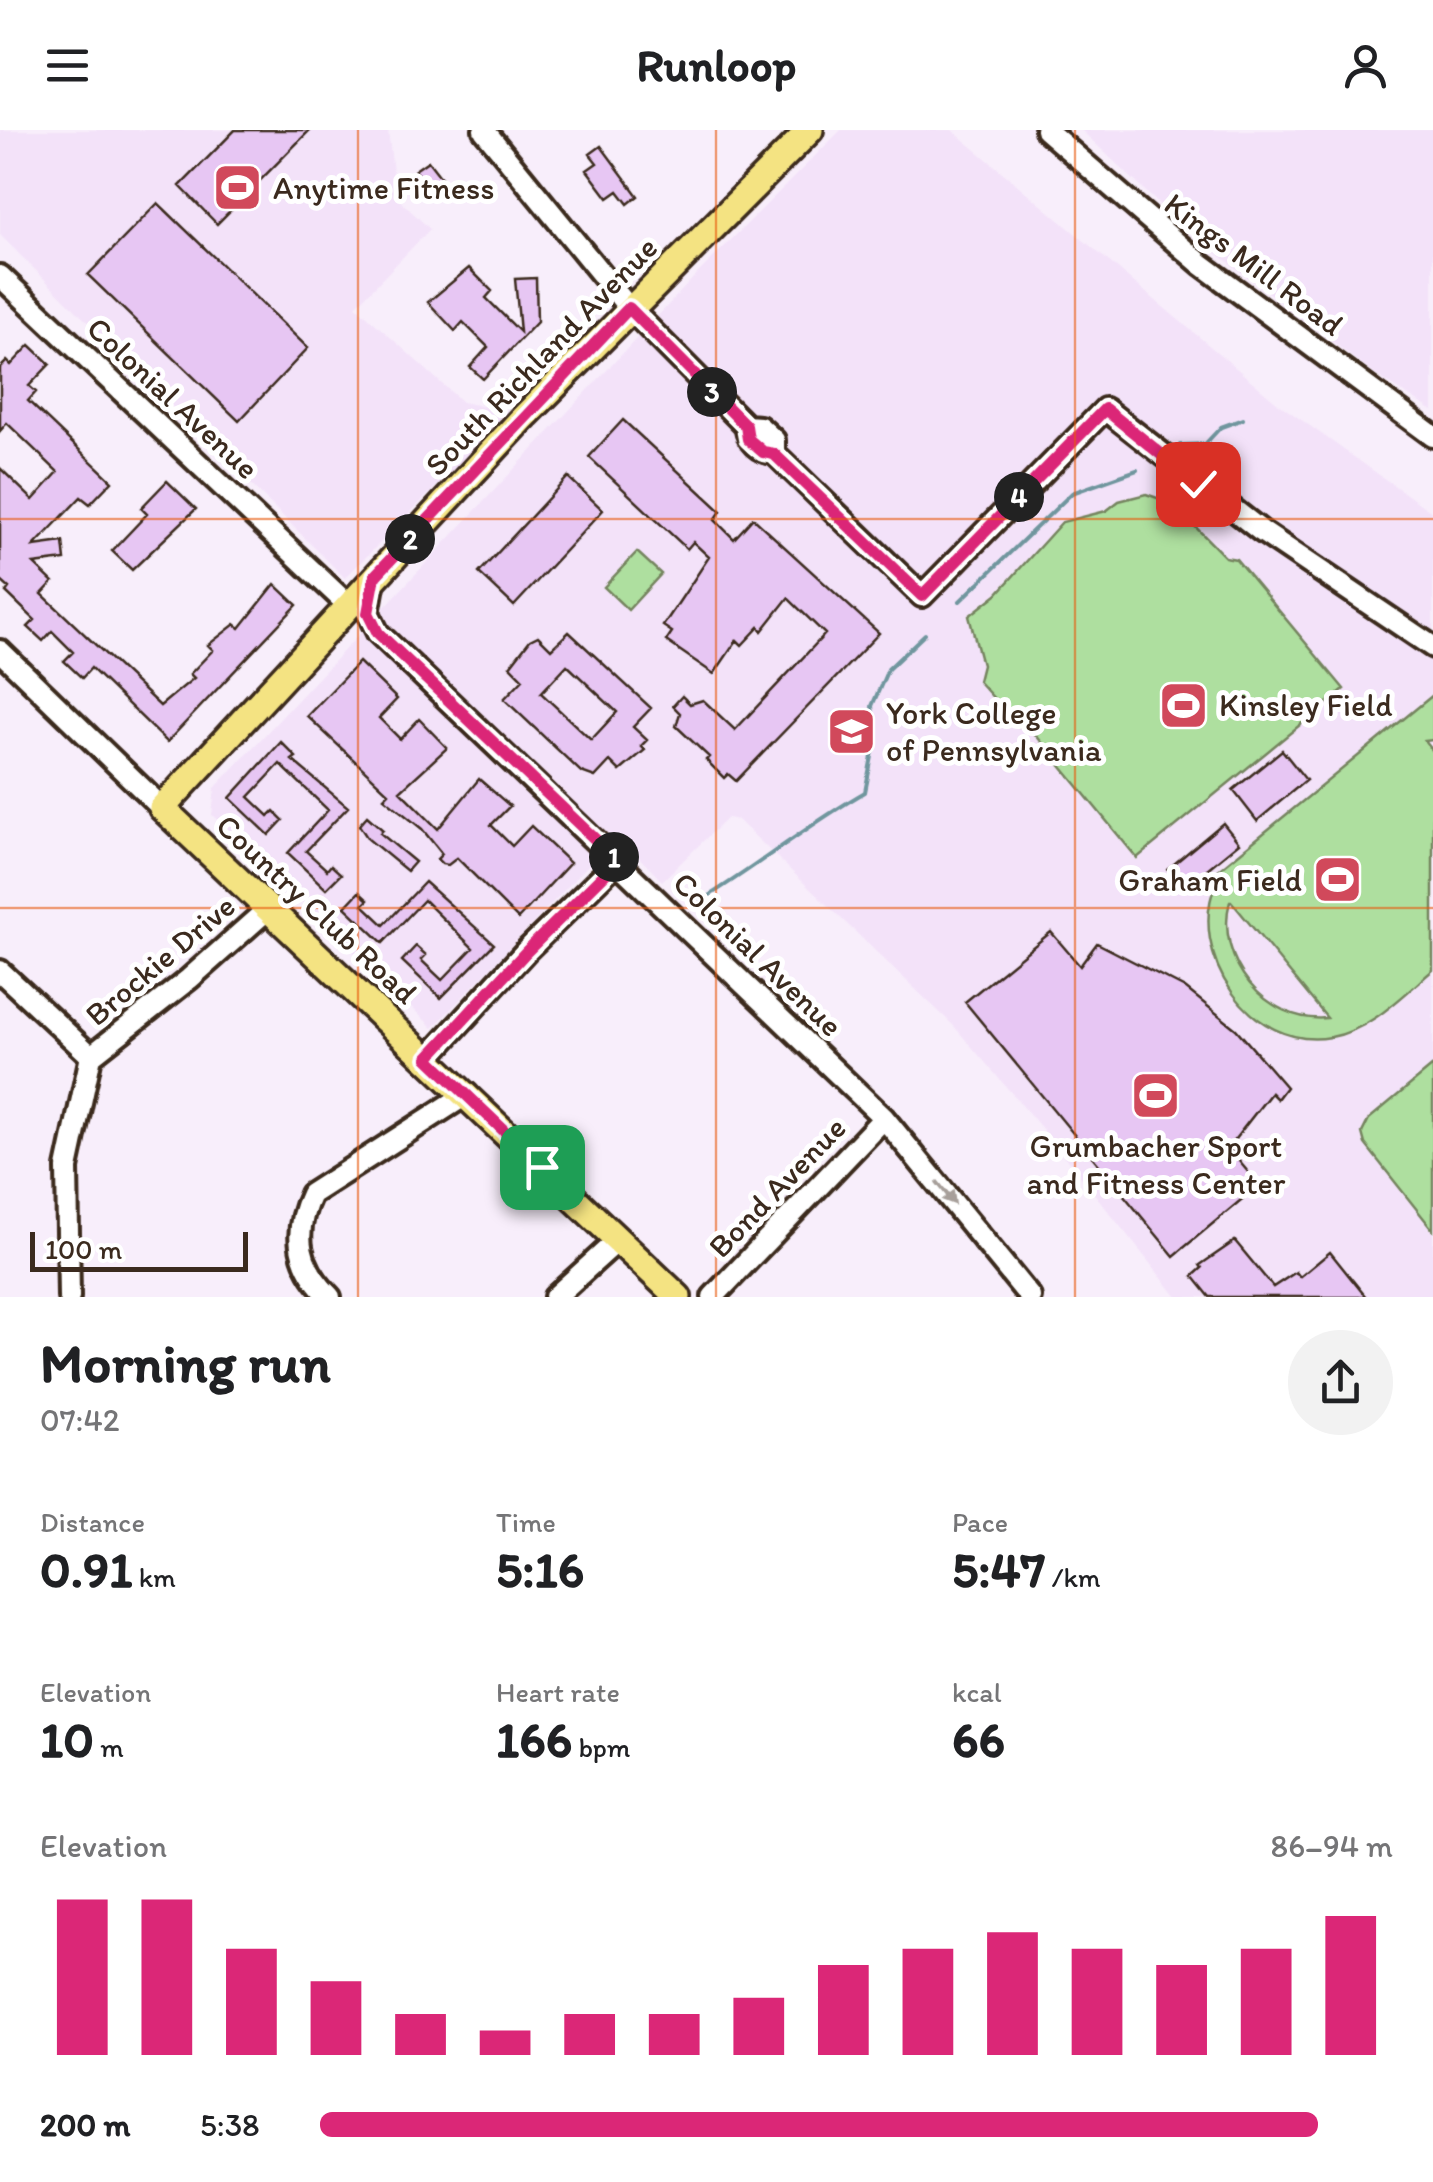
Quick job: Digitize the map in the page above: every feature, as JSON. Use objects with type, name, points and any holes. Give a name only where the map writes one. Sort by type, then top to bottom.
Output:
[{"type":"main road","name":"South Richland Avenue","points":[[162,808],[629,308],[810,130]]},
{"type":"main road","name":"Country Club Road","points":[[162,808],[678,1297]]},
{"type":"street","points":[[484,130],[629,308],[746,426],[760,427],[774,440],[774,454],[922,596],[1105,409],[1261,532],[1433,646]]},
{"type":"street","name":"Kings Mill Road","points":[[1046,130],[1200,264],[1433,436]]},
{"type":"street","name":"Colonial Avenue","points":[[0,276],[348,605]]},
{"type":"street","name":"Colonial Avenue","points":[[375,576],[368,613],[378,633],[884,1118],[1030,1297]]},
{"type":"street","name":"Country Club Road","points":[[0,651],[162,808]]},
{"type":"street","points":[[428,1058],[526,952],[618,861]]},
{"type":"street","name":"Brockie Drive","points":[[69,1297],[66,1168],[90,1056],[190,980],[269,908]]},
{"type":"street","points":[[0,971],[90,1056]]},
{"type":"street","points":[[330,1297],[309,1271],[298,1247],[298,1221],[311,1194],[467,1094]]},
{"type":"street","name":"Bond Avenue","points":[[713,1297],[884,1118]]},
{"type":"street","points":[[555,1297],[618,1240]]},
{"type":"shaded area","points":[[0,130],[388,130],[396,197],[430,229],[356,306],[462,402],[511,412],[345,578],[0,235]]},
{"type":"shaded area","name":"York College of Pennsylvania","points":[[841,130],[952,130],[1279,404],[1433,513],[1433,1297],[1177,1297],[953,1025],[738,820],[727,818],[662,881],[617,835],[433,1028],[212,815],[215,788],[699,272]]},
{"type":"shaded area","points":[[1081,130],[1433,130],[1433,411],[1374,374],[1183,227]]},
{"type":"green space","name":"Kinsley Field","points":[[1146,494],[1172,503],[1225,557],[1236,559],[1344,689],[1137,858],[1025,722],[1019,726],[978,681],[982,665],[969,616],[997,594],[1062,522],[1106,511],[1119,501]]},
{"type":"green space","points":[[637,552],[661,574],[628,610],[604,587]]},
{"type":"green space","name":"Graham Field","points":[[1433,695],[1433,740],[1425,741],[1433,751],[1433,970],[1398,1000],[1360,1027],[1331,1037],[1302,1038],[1275,1029],[1251,1013],[1232,992],[1218,966],[1210,939],[1209,910],[1216,883],[1211,876]],"holes":[[[1231,901],[1327,1018],[1305,1017],[1284,1010],[1250,984],[1230,945],[1227,923]]]},
{"type":"green space","points":[[1433,1066],[1433,1230],[1365,1144],[1362,1133],[1369,1119]]},
{"type":"building","points":[[235,130],[310,130],[217,224],[180,186]]},
{"type":"building","points":[[601,146],[638,196],[628,204],[618,191],[608,198],[587,170],[597,163],[590,154]]},
{"type":"building","points":[[428,161],[445,183],[433,192],[415,170]]},
{"type":"building","points":[[158,203],[308,348],[239,421],[88,275]]},
{"type":"building","points":[[469,268],[492,291],[486,298],[520,332],[515,279],[536,278],[537,322],[483,379],[470,367],[488,347],[463,322],[455,331],[428,302]]},
{"type":"building","points":[[30,345],[50,364],[29,386],[36,392],[28,401],[112,481],[90,504],[81,497],[34,546],[63,542],[65,560],[34,564],[53,582],[42,594],[160,706],[194,678],[190,674],[213,650],[208,645],[235,624],[240,628],[275,584],[297,605],[167,742],[91,668],[82,678],[64,661],[73,652],[52,631],[43,641],[28,627],[35,620],[6,592],[9,588],[0,580],[0,468],[33,500],[58,472],[7,423],[0,431],[0,368],[7,361],[11,365]]},
{"type":"building","points":[[623,420],[721,511],[715,520],[734,539],[753,518],[879,633],[736,781],[728,774],[724,778],[706,760],[709,757],[676,726],[680,713],[673,706],[682,696],[690,704],[703,700],[735,730],[825,634],[788,598],[762,631],[759,627],[742,645],[737,640],[714,674],[666,641],[672,632],[663,626],[709,557],[693,542],[687,549],[589,457]]},
{"type":"building","points":[[568,477],[603,510],[514,606],[479,573]]},
{"type":"building","points":[[167,481],[196,509],[132,570],[112,551],[147,514],[141,508]]},
{"type":"building","points":[[569,632],[651,708],[633,727],[647,740],[641,746],[645,750],[620,771],[610,761],[595,777],[581,772],[504,699],[523,679],[510,666],[530,640],[538,636],[551,649]],"holes":[[[567,665],[617,712],[591,740],[541,693]]]},
{"type":"building","points":[[359,662],[397,699],[379,718],[400,739],[419,719],[447,748],[400,791],[438,829],[479,779],[510,806],[491,825],[512,846],[531,826],[570,863],[518,919],[457,858],[448,865],[442,864],[437,859],[442,854],[422,829],[384,798],[389,793],[307,716]]},
{"type":"building","points":[[281,742],[296,757],[292,760],[348,807],[306,851],[327,870],[331,865],[341,874],[326,889],[288,853],[328,810],[280,764],[249,797],[269,816],[274,811],[283,820],[269,835],[230,798]]},
{"type":"building","points":[[1282,750],[1306,780],[1257,821],[1233,790]]},
{"type":"building","points":[[367,816],[383,830],[380,833],[415,862],[407,871],[368,839],[359,825]]},
{"type":"building","points":[[1223,823],[1239,843],[1196,878],[1168,869]]},
{"type":"building","points":[[425,882],[494,944],[441,998],[402,961],[416,946],[426,955],[421,960],[442,980],[473,948],[424,900],[383,943],[345,907],[359,892],[368,900],[363,905],[384,925]]},
{"type":"building","name":"Grumbacher Sport and Fitness Center","points":[[1051,932],[1080,966],[1097,943],[1185,988],[1236,1029],[1286,1087],[1277,1099],[1271,1093],[1228,1148],[1259,1185],[1174,1256],[965,1002]]},
{"type":"building","points":[[1235,1241],[1273,1287],[1296,1272],[1300,1277],[1330,1252],[1366,1297],[1210,1297],[1193,1276],[1202,1268],[1200,1265]]},
{"type":"waterway","points":[[1180,445],[1205,444],[1221,427],[1243,419]]},
{"type":"waterway","points":[[960,601],[1072,493],[1137,470]]},
{"type":"waterway","points":[[699,908],[702,900],[865,792],[876,736],[872,706],[888,669],[925,634]]},
{"type":"place","name":"Anytime Fitness","points":[[238,188]]},
{"type":"place","name":"Kinsley Field","points":[[1184,705]]},
{"type":"place","name":"York College of Pennsylvania","points":[[851,731]]},
{"type":"place","name":"Graham Field","points":[[1337,880]]},
{"type":"place","name":"Grumbacher Sport and Fitness Center","points":[[1156,1096]]},
{"type":"route","points":[[542,1167],[428,1058],[526,952],[618,861],[378,633],[368,613],[375,576],[522,419],[629,308],[746,426],[748,439],[763,452],[774,454],[922,596],[1105,409],[1198,484]]}]
